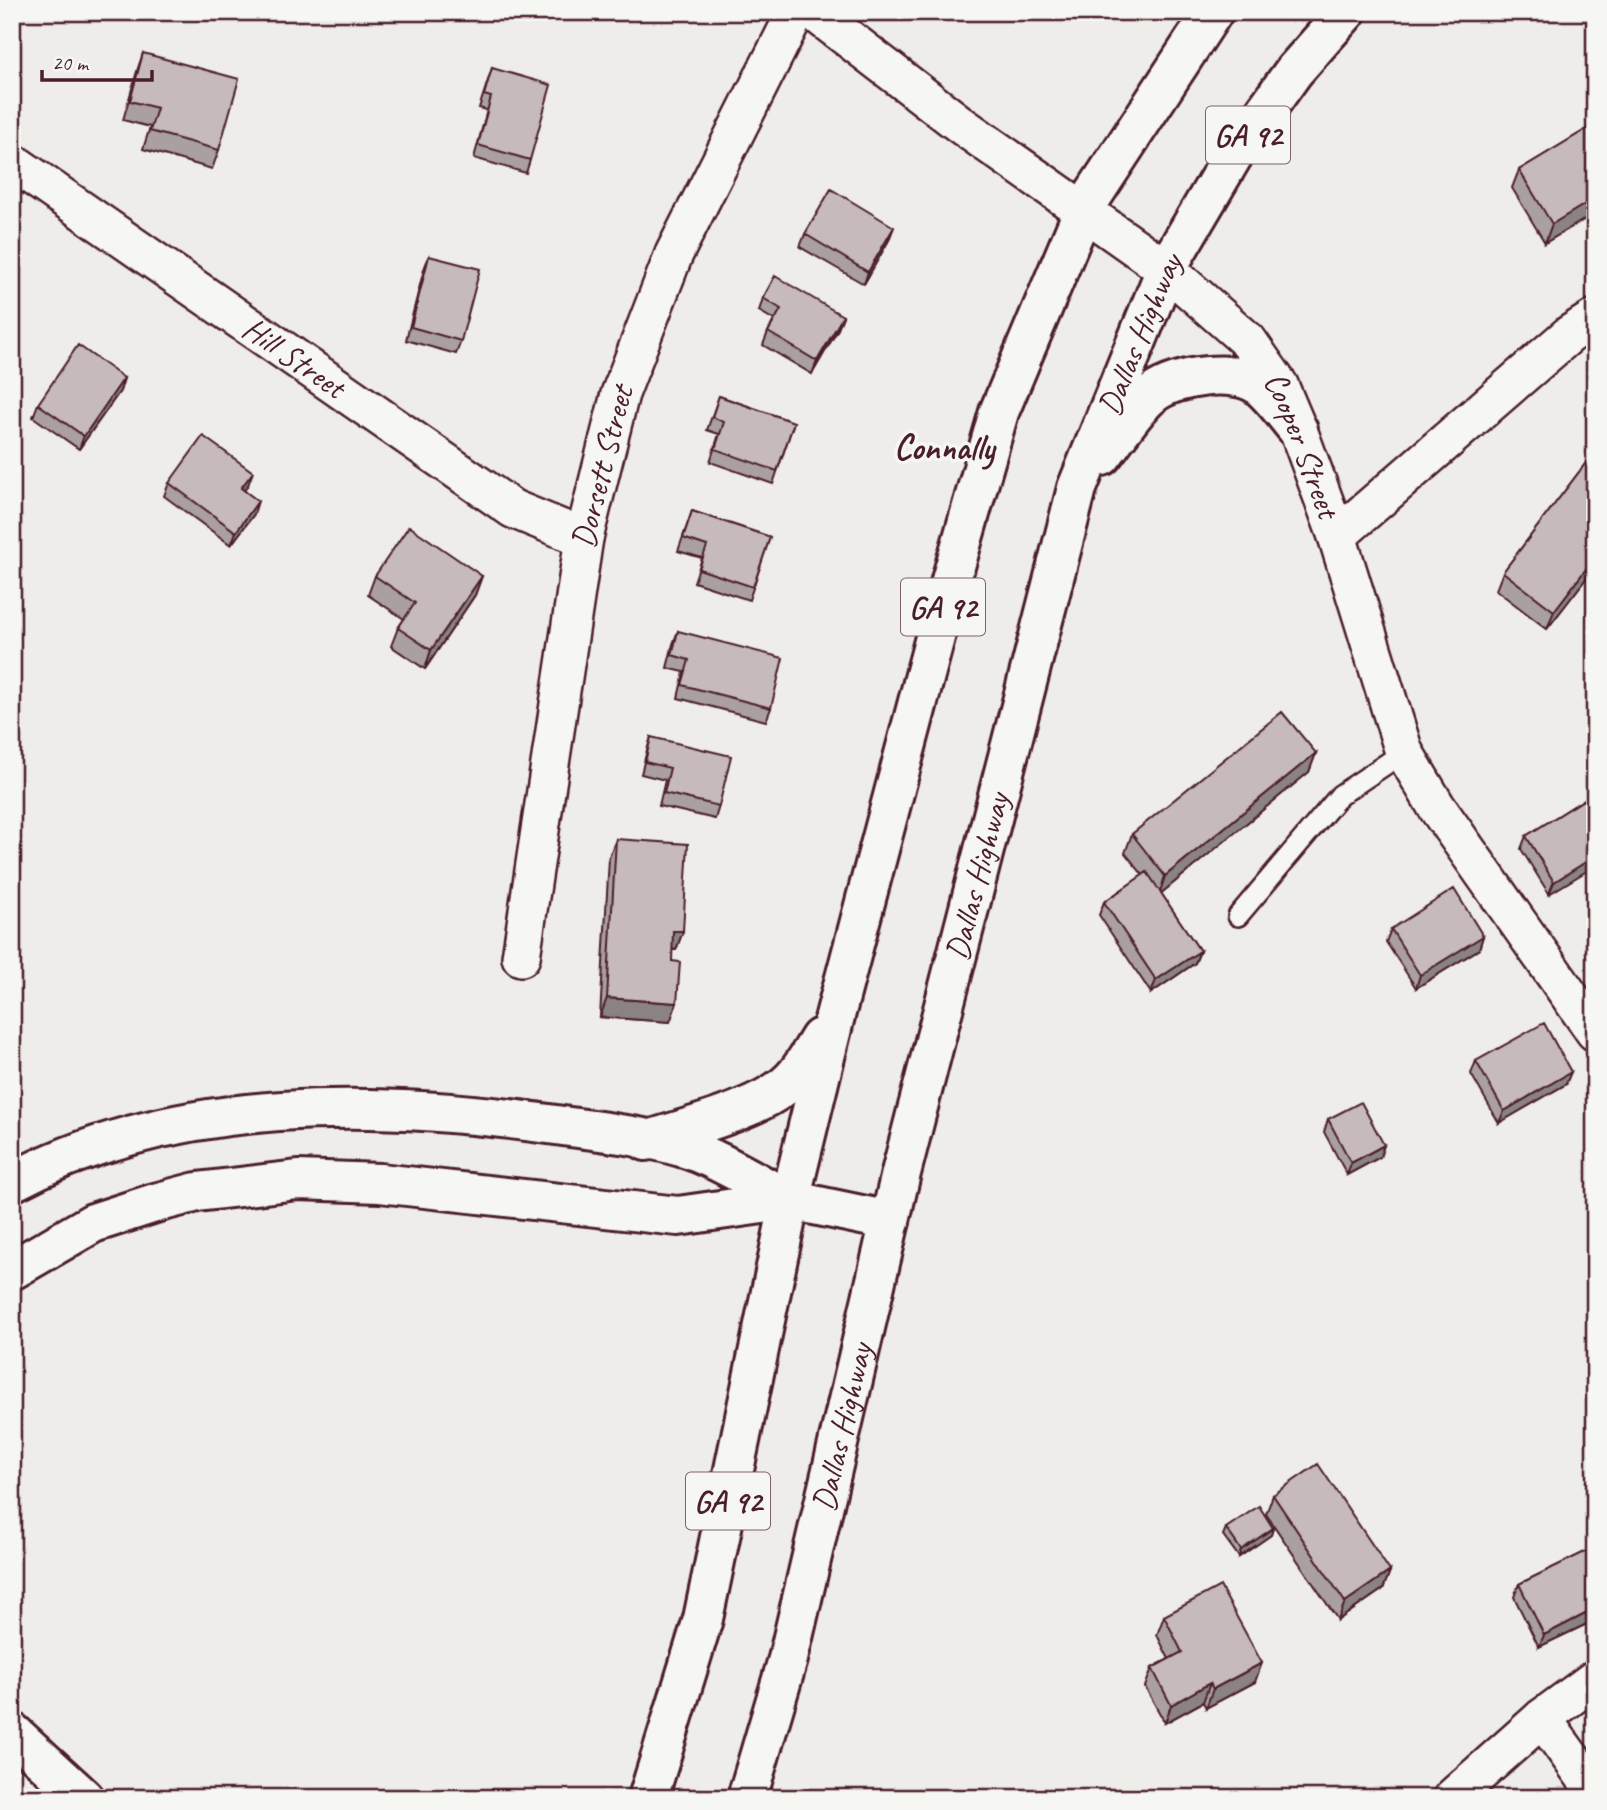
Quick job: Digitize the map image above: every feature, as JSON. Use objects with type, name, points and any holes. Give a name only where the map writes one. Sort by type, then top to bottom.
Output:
[{"type":"main road","name":"GA 92","points":[[648,1798],[703,1619],[790,1200],[835,1017],[934,639],[999,412],[1084,209],[1213,12]]},
{"type":"main road","name":"Dallas Highway","points":[[747,1798],[788,1659],[890,1221],[1014,723],[1077,488],[1166,268],[1232,157],[1294,71],[1346,12]]},
{"type":"main road","points":[[1077,488],[1153,393],[1184,380],[1213,375],[1257,384],[1298,430]]},
{"type":"main road","points":[[646,1140],[736,1113],[791,1081],[835,1017]]},
{"type":"main road","points":[[12,1182],[108,1144],[178,1124],[239,1113],[362,1109],[478,1114],[682,1147],[790,1200],[890,1221]]},
{"type":"main road","points":[[12,1270],[93,1223],[155,1203],[197,1192],[298,1180],[406,1185],[678,1216],[790,1200]]},
{"type":"main road","points":[[12,1732],[84,1798]]},
{"type":"street","name":"Dorsett Street","points":[[521,957],[584,538],[620,394],[674,254],[796,12]]},
{"type":"street","name":"Cooper Street","points":[[814,12],[961,125],[1166,268],[1248,341],[1279,385],[1298,430],[1337,536],[1404,752],[1436,806],[1595,1032]]},
{"type":"street","name":"Hill Street","points":[[12,162],[513,509],[584,538]]},
{"type":"street","points":[[1337,536],[1570,334],[1595,318]]},
{"type":"street","points":[[1452,1798],[1542,1718],[1595,1679]]},
{"type":"street","points":[[1542,1718],[1595,1791]]},
{"type":"lane","points":[[1238,916],[1340,795],[1404,752]]},
{"type":"building","points":[[143,53],[239,79],[219,150],[150,131],[157,108],[130,101]]},
{"type":"building","points":[[492,68],[551,85],[530,160],[478,145],[491,97],[484,95]]},
{"type":"building","points":[[1595,124],[1595,198],[1552,224],[1519,170]]},
{"type":"building","points":[[831,189],[894,227],[868,272],[805,234]]},
{"type":"building","points":[[429,256],[480,269],[461,341],[411,327]]},
{"type":"building","points":[[775,276],[843,316],[817,361],[768,332],[781,309],[763,298]]},
{"type":"building","points":[[78,345],[124,378],[84,436],[38,404]]},
{"type":"building","points":[[719,396],[794,422],[777,471],[715,449],[724,422],[712,417]]},
{"type":"building","points":[[203,436],[253,472],[241,488],[258,501],[236,532],[169,483]]},
{"type":"building","points":[[1595,451],[1595,557],[1554,611],[1503,572]]},
{"type":"building","points":[[692,511],[770,537],[753,587],[699,569],[707,546],[683,538]]},
{"type":"building","points":[[409,526],[482,576],[431,650],[398,628],[415,603],[375,576]]},
{"type":"building","points":[[678,631],[783,658],[771,708],[682,685],[689,660],[672,655]]},
{"type":"building","points":[[1282,712],[1316,753],[1165,876],[1132,834]]},
{"type":"building","points":[[651,737],[731,756],[719,806],[664,793],[670,768],[645,762]]},
{"type":"building","points":[[1585,799],[1595,815],[1595,856],[1554,882],[1526,836]]},
{"type":"building","points":[[616,839],[688,844],[683,931],[673,931],[672,961],[680,962],[677,1003],[607,998]]},
{"type":"building","points":[[1147,872],[1200,951],[1156,980],[1104,902]]},
{"type":"building","points":[[1454,889],[1483,936],[1420,975],[1391,929]]},
{"type":"building","points":[[1544,1023],[1571,1072],[1504,1111],[1476,1061]]},
{"type":"building","points":[[1361,1102],[1384,1145],[1351,1163],[1328,1119]]},
{"type":"building","points":[[1318,1464],[1390,1571],[1345,1602],[1273,1495]]},
{"type":"building","points":[[1259,1506],[1273,1528],[1241,1550],[1226,1528]]},
{"type":"building","points":[[1595,1547],[1595,1609],[1544,1635],[1519,1584]]},
{"type":"building","points":[[1220,1586],[1262,1663],[1213,1689],[1210,1683],[1171,1705],[1152,1668],[1182,1652],[1164,1616]]},
{"type":"district","name":"Connally","points":[[944,447]]}]
